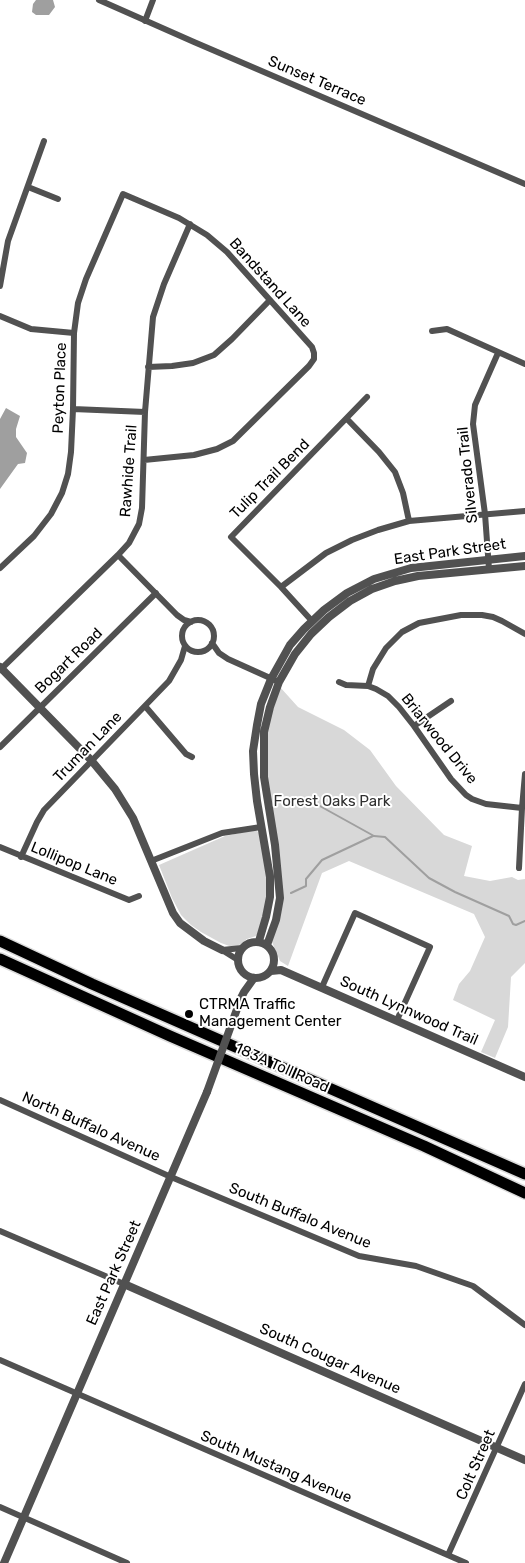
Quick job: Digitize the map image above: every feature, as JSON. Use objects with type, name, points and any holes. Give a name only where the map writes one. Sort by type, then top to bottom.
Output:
[{"type":"highway","name":"183A Toll Road","points":[[0,941],[92,984],[525,1174]]},
{"type":"highway","name":"183A Toll Road","points":[[0,959],[179,1040],[424,1146],[525,1193]]},
{"type":"street","name":"Sunset Terrace","points":[[99,0],[525,184]]},
{"type":"street","points":[[145,21],[153,0]]},
{"type":"street","points":[[0,286],[8,240],[44,141]]},
{"type":"street","points":[[28,187],[58,199]]},
{"type":"street","name":"Bandstand Lane","points":[[123,194],[190,224],[208,235],[228,252],[314,352],[314,359],[309,366],[233,440],[217,449],[194,455],[144,460]]},
{"type":"street","name":"Peyton Place","points":[[0,568],[34,536],[51,514],[62,493],[70,460],[74,333],[78,303],[86,279],[123,194]]},
{"type":"street","name":"Rawhide Trail","points":[[0,669],[118,555],[129,543],[139,524],[142,508],[145,412],[153,317],[158,299],[190,224]]},
{"type":"street","points":[[0,238],[8,240]]},
{"type":"street","points":[[148,367],[172,366],[193,362],[214,354],[232,339],[270,300]]},
{"type":"street","points":[[0,316],[31,329],[74,333]]},
{"type":"street","points":[[432,331],[447,329],[525,364]]},
{"type":"street","name":"Silverado Trail","points":[[489,569],[485,514],[473,424],[475,405],[498,353]]},
{"type":"street","name":"Tulip Trail Bend","points":[[312,621],[231,537],[347,420],[367,397]]},
{"type":"street","points":[[73,409],[145,412]]},
{"type":"street","points":[[347,420],[379,452],[395,472],[403,493],[409,521]]},
{"type":"street","points":[[281,587],[326,554],[352,540],[378,530],[409,521],[525,512]]},
{"type":"street","points":[[118,555],[177,615],[191,622],[202,621],[211,627],[212,643],[202,651],[193,651],[185,646],[181,624],[177,615]]},
{"type":"street","name":"East Park Street","points":[[259,941],[270,897],[270,878],[261,827],[253,750],[261,704],[271,679],[290,645],[312,621],[347,593],[374,579],[411,568],[525,556]]},
{"type":"street","name":"East Park Street","points":[[268,945],[276,920],[280,898],[275,845],[264,777],[264,732],[279,682],[295,654],[311,634],[329,617],[350,601],[372,589],[418,576],[525,566]]},
{"type":"street","name":"Bogart Road","points":[[0,747],[156,593]]},
{"type":"street","points":[[368,686],[373,669],[386,648],[402,632],[419,623],[461,615],[482,615],[493,617],[525,634]]},
{"type":"street","points":[[182,633],[191,622]]},
{"type":"street","points":[[212,643],[219,653]]},
{"type":"street","name":"Truman Lane","points":[[22,857],[44,810],[169,681],[181,660],[185,646]]},
{"type":"street","points":[[206,649],[219,653],[236,664],[279,682]]},
{"type":"street","name":"Truman Lane","points":[[181,660],[193,651]]},
{"type":"street","points":[[0,669],[92,760],[111,783],[133,818],[180,923],[204,941],[238,960]]},
{"type":"street","name":"Briarwood Drive","points":[[339,682],[346,685],[368,686],[388,696],[399,706],[451,779],[466,795],[486,804],[522,808]]},
{"type":"street","points":[[414,726],[451,701]]},
{"type":"street","points":[[145,706],[186,754],[192,758]]},
{"type":"street","points":[[519,868],[525,774]]},
{"type":"street","points":[[152,861],[222,833],[261,827]]},
{"type":"street","name":"Lollipop Lane","points":[[0,847],[129,900],[139,896]]},
{"type":"street","points":[[322,987],[354,913],[363,917],[430,947],[396,1020]]},
{"type":"street","points":[[259,941],[268,945],[273,952],[274,962],[271,971],[263,977],[254,978],[244,973],[238,965],[239,954],[242,948],[250,942],[259,941]]},
{"type":"street","points":[[222,950],[242,948]]},
{"type":"street","name":"South Lynnwood Trail","points":[[274,962],[278,964],[281,970]]},
{"type":"street","name":"South Lynnwood Trail","points":[[271,971],[281,970],[322,987],[525,1077]]},
{"type":"street","name":"East Park Street","points":[[4,1563],[207,1092],[242,995],[244,973]]},
{"type":"street","name":"East Park Street","points":[[242,995],[254,978]]},
{"type":"street","name":"North Buffalo Avenue","points":[[0,1100],[171,1177]]},
{"type":"street","name":"South Buffalo Avenue","points":[[171,1177],[359,1256],[416,1266],[473,1286],[525,1325]]},
{"type":"street","points":[[0,1231],[124,1284]]},
{"type":"street","name":"South Cougar Avenue","points":[[124,1284],[525,1460]]},
{"type":"street","name":"South Mustang Avenue","points":[[0,1360],[466,1563]]},
{"type":"street","name":"Colt Street","points":[[448,1555],[525,1384]]},
{"type":"street","points":[[0,1508],[127,1563]]},
{"type":"green space","name":"Forest Oaks Park","points":[[280,687],[298,707],[344,730],[370,750],[396,786],[444,835],[472,846],[464,876],[490,881],[512,877],[518,880],[525,879],[525,963],[511,977],[508,1027],[495,1058],[481,1052],[495,1020],[453,1000],[459,984],[470,971],[485,937],[474,914],[349,861],[322,873],[288,966],[280,961],[272,942],[281,908],[265,760],[269,722]]},
{"type":"green space","points":[[257,831],[260,834],[268,884],[265,908],[260,931],[256,936],[247,939],[238,946],[232,947],[201,932],[181,915],[159,865],[225,836]]},
{"type":"shaded area","points":[[36,0],[53,0],[55,7],[49,15],[36,15],[32,12],[33,4]]},
{"type":"shaded area","points":[[6,408],[20,416],[16,437],[27,453],[25,463],[18,464],[0,489],[0,419]]},
{"type":"waterway","points":[[309,800],[374,836],[385,837],[429,878],[509,916],[513,924],[516,925],[525,921]]},
{"type":"waterway","points":[[291,893],[306,886],[306,879],[322,860],[373,836]]},
{"type":"place","name":"CTRMA Traffic Management Center","points":[[189,1014]]}]
